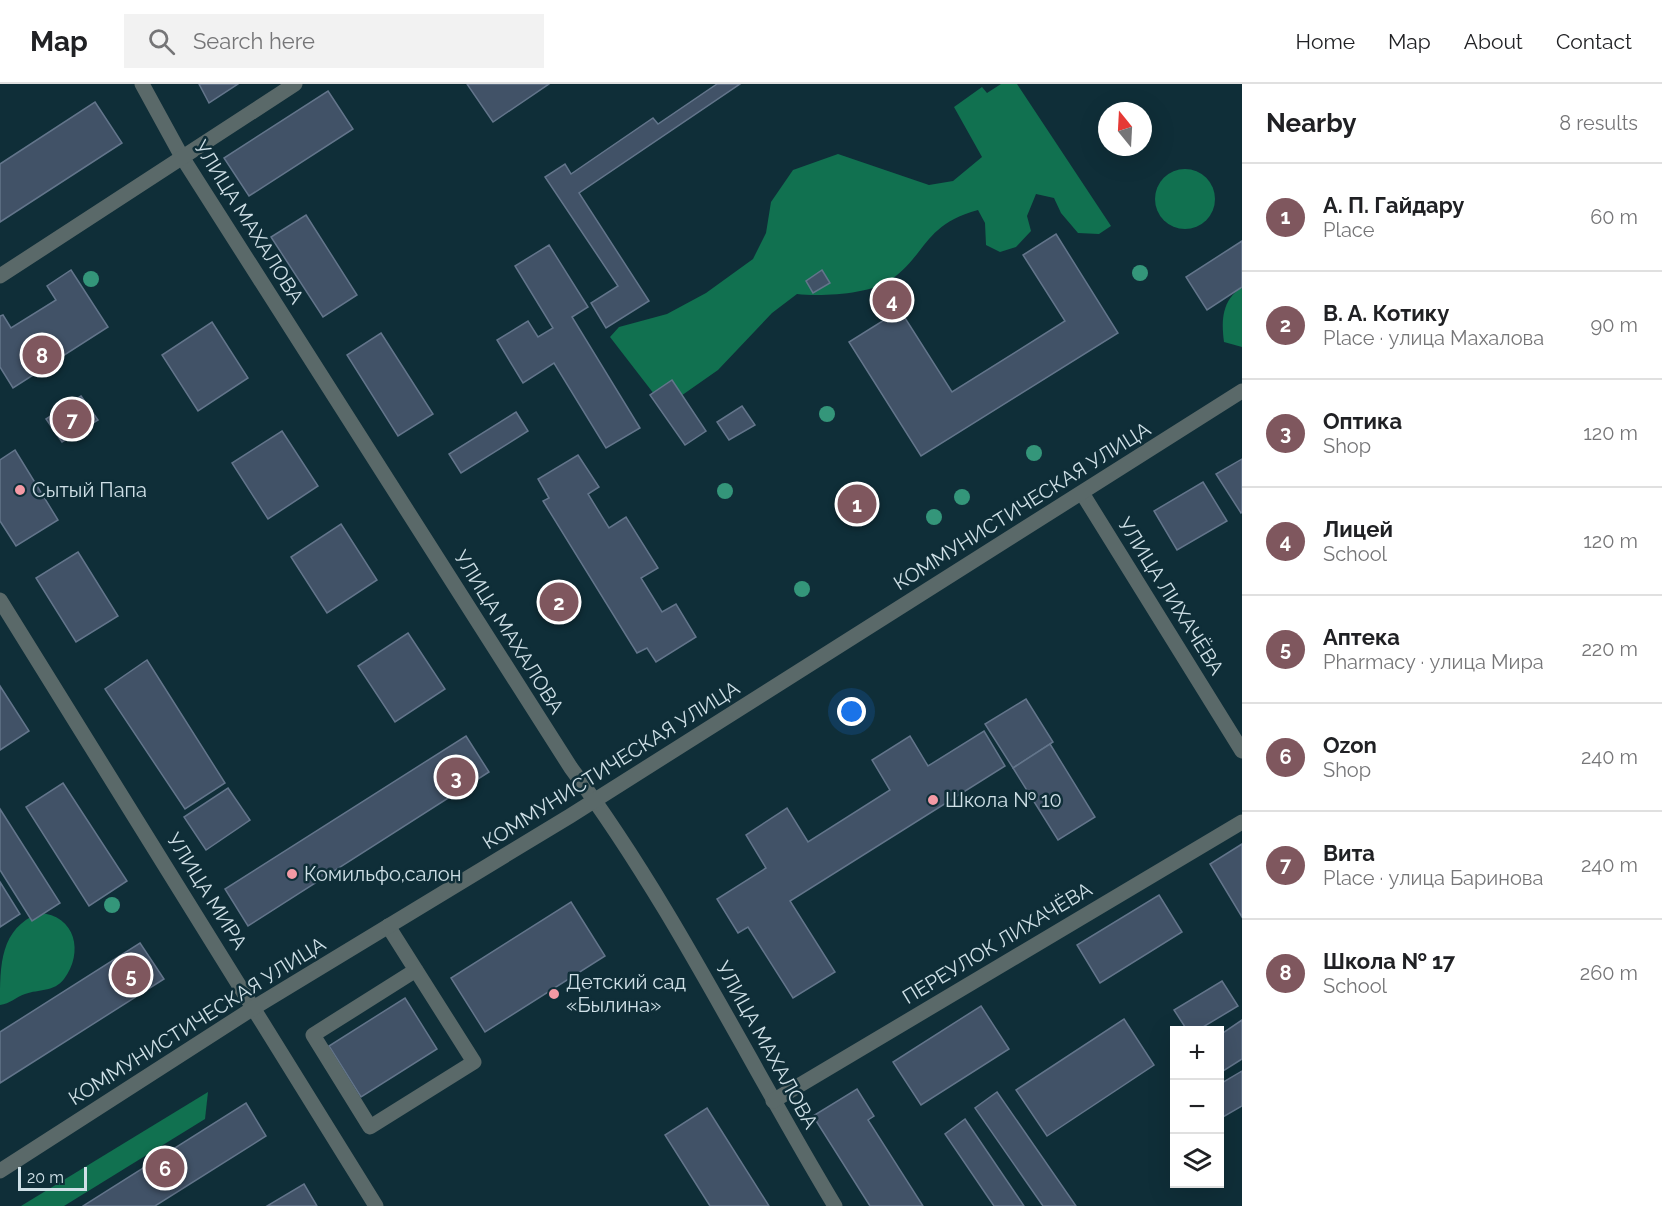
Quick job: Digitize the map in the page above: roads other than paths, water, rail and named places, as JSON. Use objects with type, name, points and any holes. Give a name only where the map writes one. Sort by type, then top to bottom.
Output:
[{"type":"street","name":"УЛИЦА МАХАЛОВА","points":[[142,84],[182,157],[564,758],[614,826],[716,996],[773,1101],[835,1206]]},
{"type":"street","points":[[0,276],[295,84]]},
{"type":"street","name":"КОММУНИСТИЧЕСКАЯ УЛИЦА","points":[[0,1171],[255,1007],[595,800],[1242,391]]},
{"type":"street","name":"УЛИЦА ЛИХАЧЁВА","points":[[1082,493],[1242,751]]},
{"type":"street","name":"УЛИЦА МИРА","points":[[0,600],[255,1007],[376,1206]]},
{"type":"street","name":"ПЕРЕУЛОК ЛИХАЧЁВА","points":[[773,1101],[1242,822]]},
{"type":"street","points":[[388,926],[416,970],[474,1062],[370,1127],[313,1035],[416,970]]},
{"type":"place","name":"Лицей","points":[[892,300]]},
{"type":"place","name":"Школа № 17","points":[[42,355]]},
{"type":"place","name":"Вита","points":[[72,419]]},
{"type":"place","name":"Сытый Папа","points":[[20,490]]},
{"type":"place","name":"А. П. Гайдару","points":[[857,504]]},
{"type":"place","name":"В. А. Котику","points":[[559,602]]},
{"type":"place","name":"Оптика","points":[[456,777]]},
{"type":"place","name":"Школа № 10","points":[[933,800]]},
{"type":"place","name":"Комильфо,салон","points":[[292,874]]},
{"type":"place","name":"Аптека","points":[[131,975]]},
{"type":"place","name":"Детский сад «Былина»","points":[[554,994]]},
{"type":"place","name":"Ozon","points":[[165,1168]]}]
